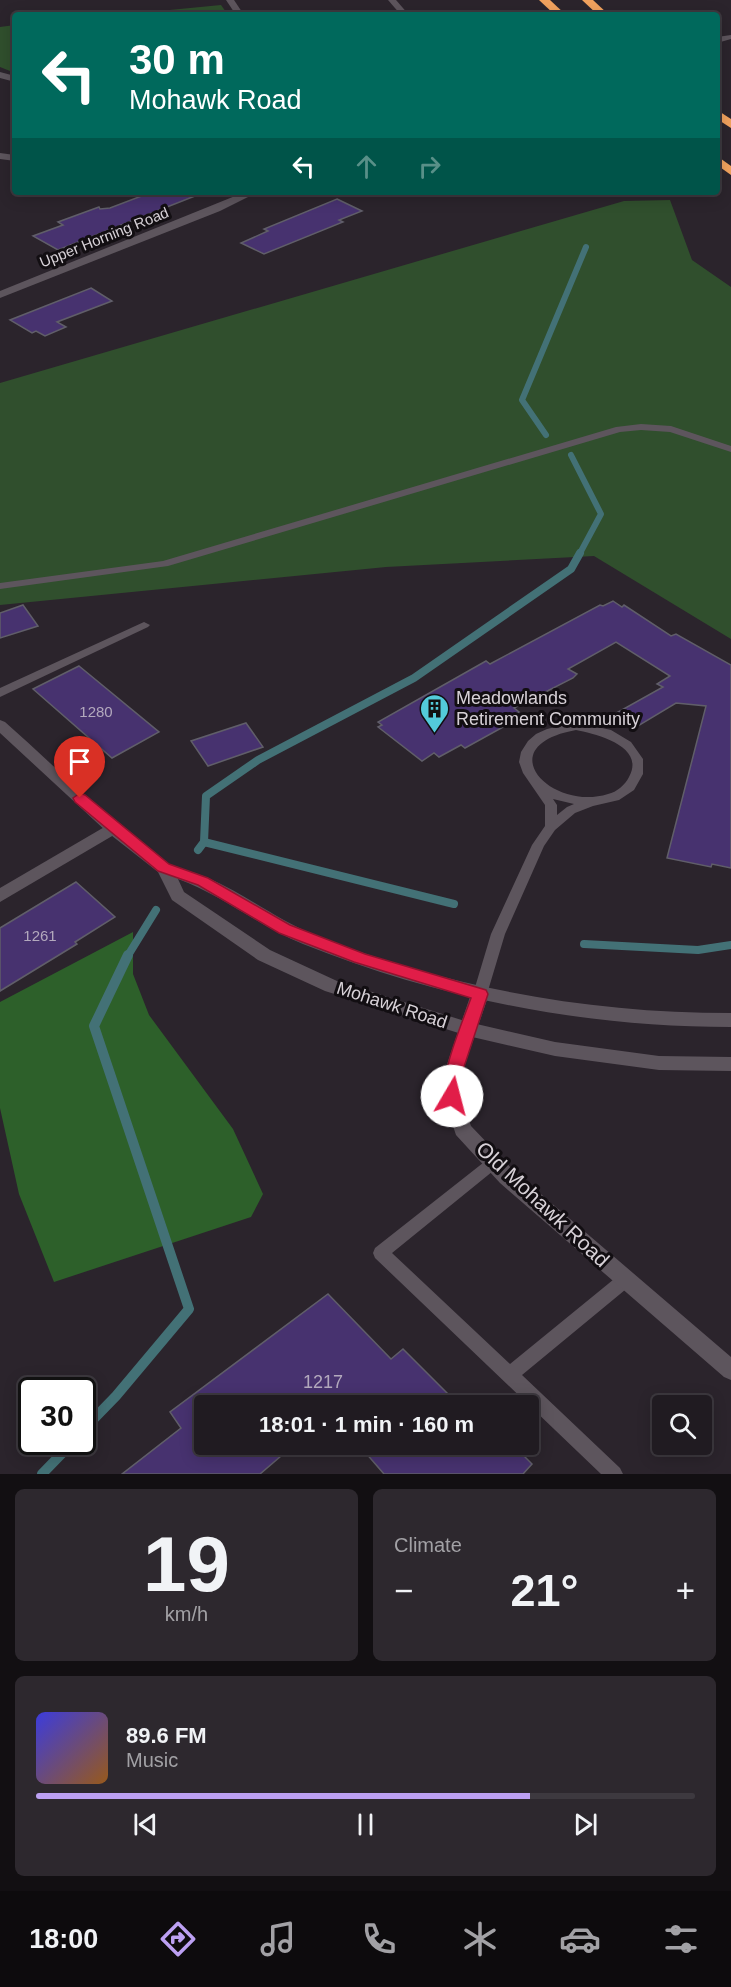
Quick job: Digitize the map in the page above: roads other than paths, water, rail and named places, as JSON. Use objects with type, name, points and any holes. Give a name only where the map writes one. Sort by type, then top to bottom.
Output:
[{"type":"highway","points":[[544,0],[558,12]]},
{"type":"highway","points":[[587,0],[601,12]]},
{"type":"highway","points":[[720,162],[731,172]]},
{"type":"main road","points":[[392,0],[402,12]]},
{"type":"main road","name":"Upper Horning Road","points":[[0,295],[246,195]]},
{"type":"main road","name":"Mohawk Road","points":[[0,725],[113,828],[164,868],[203,882],[262,917],[308,939],[360,958],[480,994],[573,1011],[674,1020],[731,1020]]},
{"type":"main road","points":[[0,896],[113,828]]},
{"type":"main road","name":"Mohawk Road","points":[[164,868],[178,896],[224,929],[264,955],[331,986],[468,1029],[555,1049],[659,1063],[731,1064]]},
{"type":"main road","name":"Old Mohawk Road","points":[[480,994],[454,1070],[452,1096],[463,1130],[493,1162],[625,1280],[731,1370]]},
{"type":"lane","points":[[0,586],[164,564],[619,429],[641,427],[672,429],[731,449]]},
{"type":"lane","points":[[0,693],[144,625]]},
{"type":"lane","points":[[480,994],[498,934],[538,845],[551,827],[571,810],[614,797],[629,788],[638,775],[638,762],[633,749],[620,738],[596,728],[576,726],[558,728],[542,734],[530,744],[525,756],[527,770],[540,786],[550,805],[551,827]]},
{"type":"lane","points":[[540,786],[556,796],[576,801],[596,801]]},
{"type":"lane","points":[[493,1162],[381,1253],[614,1474]]},
{"type":"lane","points":[[510,1375],[625,1280]]},
{"type":"waterway","points":[[546,435],[522,400],[586,247]]},
{"type":"waterway","points":[[571,455],[601,514],[579,555]]},
{"type":"waterway","points":[[204,842],[206,796],[258,760],[414,678],[571,569],[580,553]]},
{"type":"waterway","points":[[198,850],[204,842]]},
{"type":"waterway","points":[[204,842],[454,904]]},
{"type":"waterway","points":[[127,957],[156,910]]},
{"type":"waterway","points":[[584,944],[698,950],[731,945]]},
{"type":"waterway","points":[[96,1417],[189,1309],[94,1026],[127,957]]},
{"type":"waterway","points":[[42,1474],[60,1455]]},
{"type":"place","name":"Meadowlands Retirement Community","points":[[435,734]]}]
